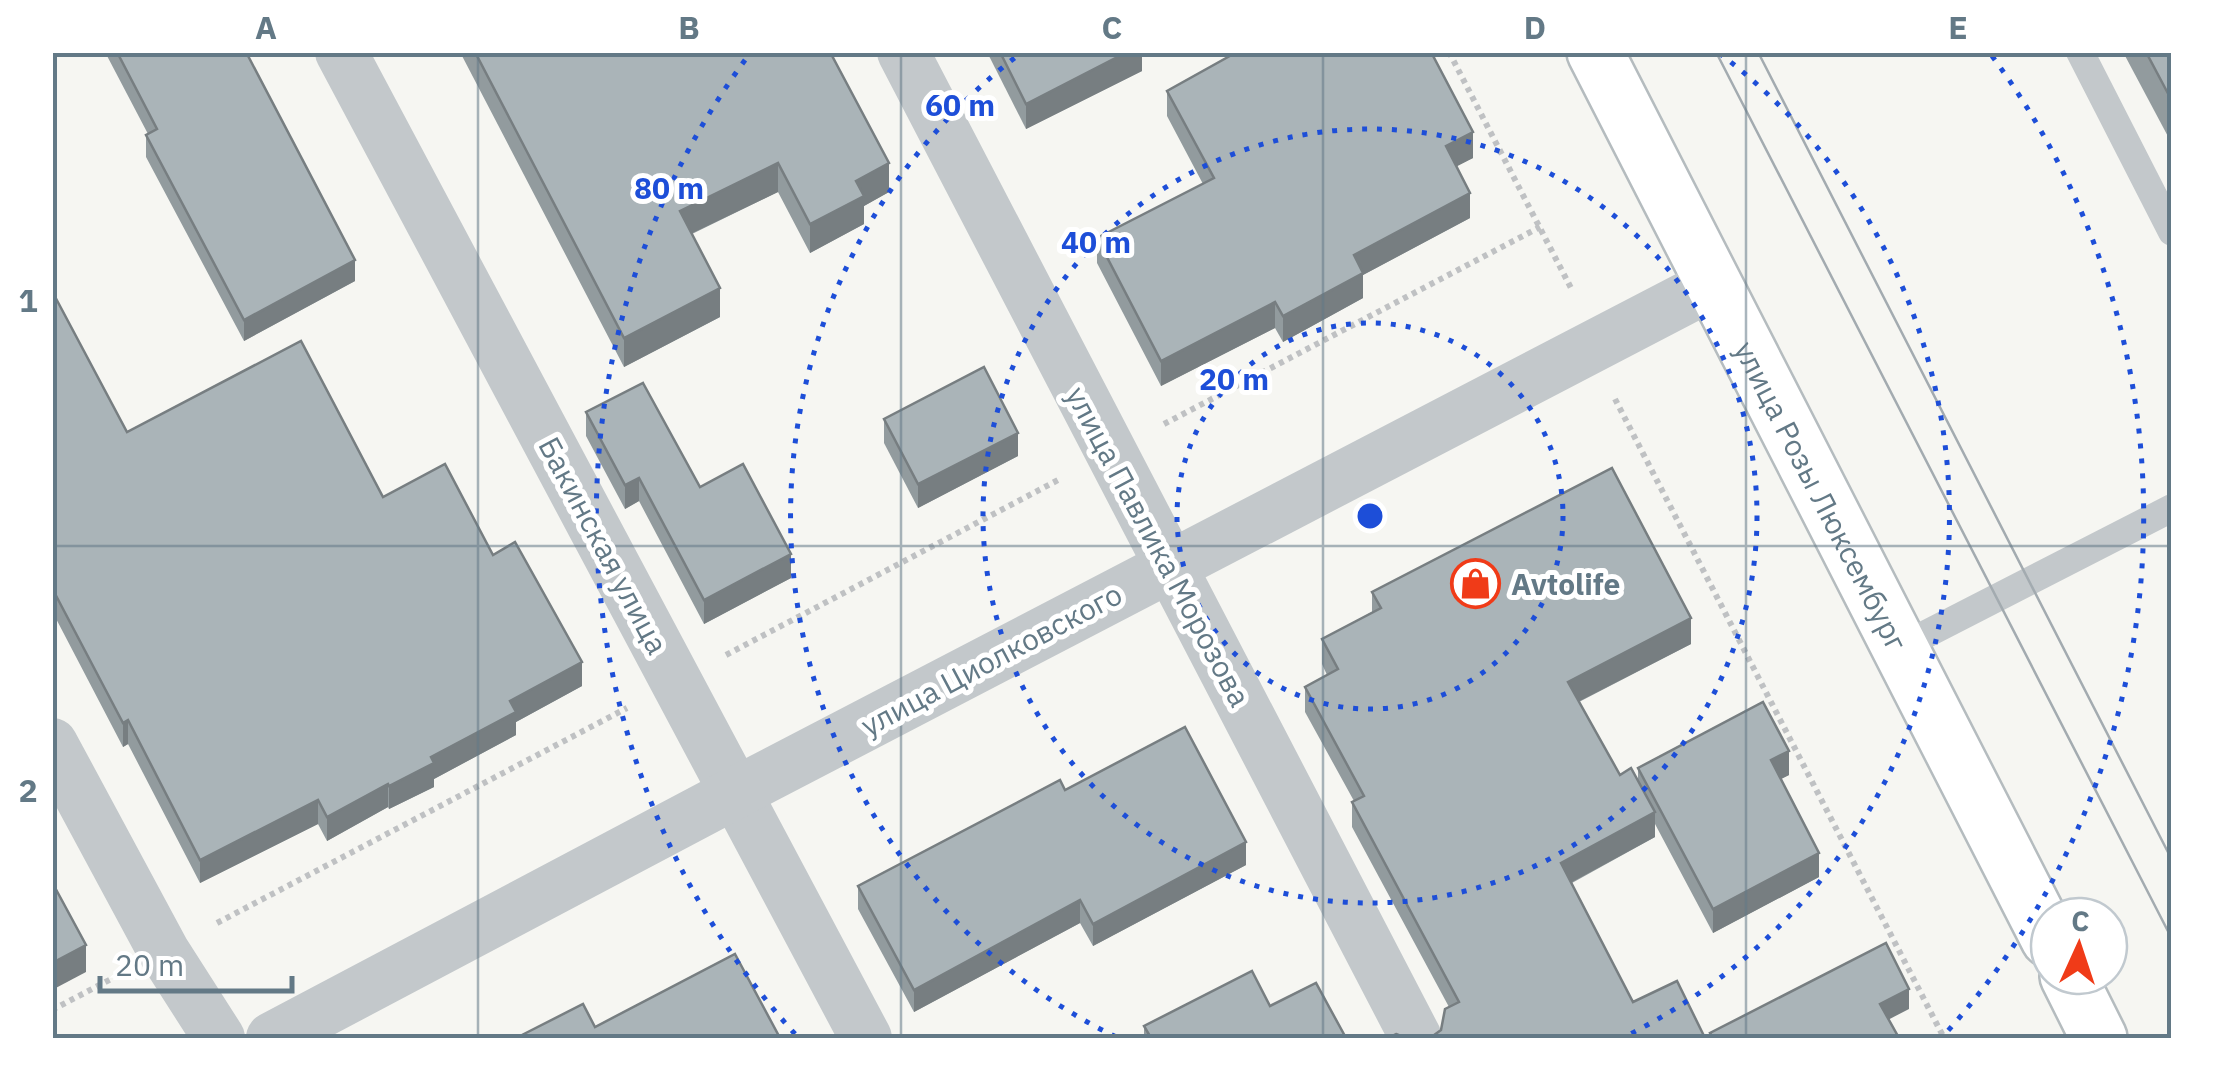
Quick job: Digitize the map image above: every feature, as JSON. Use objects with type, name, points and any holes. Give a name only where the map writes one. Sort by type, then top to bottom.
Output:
[{"type":"main road","name":"улица Розы Люксембург","points":[[1595,52],[2029,900]]},
{"type":"main road","points":[[2078,996],[2100,1038]]},
{"type":"street","name":"Бакинская улица","points":[[341,52],[866,1038]]},
{"type":"street","name":"улица Павлика Морозова","points":[[903,52],[1416,1038]]},
{"type":"street","name":"улица Циолковского","points":[[272,1038],[1712,284]]},
{"type":"street","points":[[52,744],[164,952],[219,1038]]},
{"type":"lane","points":[[2080,52],[2172,232]]},
{"type":"lane","points":[[1900,647],[2172,508]]},
{"type":"path","points":[[1449,52],[1580,306],[1614,397],[1944,1038]]},
{"type":"path","points":[[52,1010],[1540,227]]},
{"type":"building","points":[[117,52],[246,52],[355,260],[244,320],[146,135],[157,129]]},
{"type":"building","points":[[475,52],[830,52],[889,163],[856,181],[864,196],[810,224],[778,163],[680,211],[720,288],[624,338]]},
{"type":"building","points":[[1000,52],[1127,52],[1026,104]]},
{"type":"building","points":[[1237,52],[1431,52],[1473,132],[1446,146],[1470,193],[1354,255],[1363,273],[1283,316],[1275,302],[1161,361],[1097,238],[1214,178],[1167,91]]},
{"type":"building","points":[[2146,52],[2172,52],[2172,101]]},
{"type":"building","points":[[52,291],[127,432],[301,341],[383,497],[445,464],[493,555],[515,542],[582,662],[510,701],[516,712],[431,757],[434,763],[327,817],[318,800],[200,860],[128,720],[123,723],[52,588]]},
{"type":"building","points":[[984,367],[1018,433],[918,484],[884,419]]},
{"type":"building","points":[[643,383],[700,487],[743,464],[791,554],[704,600],[639,478],[625,485],[586,412]]},
{"type":"building","points":[[1612,468],[1691,618],[1568,682],[1620,775],[1631,768],[1655,812],[1561,863],[1633,1002],[1677,981],[1705,1038],[1430,1038],[1441,1030],[1445,1009],[1459,1002],[1352,802],[1364,796],[1305,687],[1338,669],[1322,639],[1381,608],[1372,592]]},
{"type":"building","points":[[1763,702],[1789,751],[1771,760],[1819,853],[1713,909],[1638,768]]},
{"type":"building","points":[[1185,727],[1246,842],[1093,924],[1080,900],[914,990],[858,886],[1060,780],[1065,790]]},
{"type":"building","points":[[52,882],[86,945],[52,963]]},
{"type":"building","points":[[1886,943],[1909,989],[1880,1004],[1899,1038],[1713,1038],[1710,1033]]},
{"type":"building","points":[[735,954],[780,1038],[516,1038],[583,1004],[595,1027]]},
{"type":"building","points":[[1252,971],[1270,1006],[1316,983],[1346,1038],[1151,1038],[1144,1026]]},
{"type":"tram line","points":[[1716,52],[2172,939]]},
{"type":"tram line","points":[[1758,52],[2172,860]]},
{"type":"place","name":"Avtolife","points":[[1476,583]]}]
